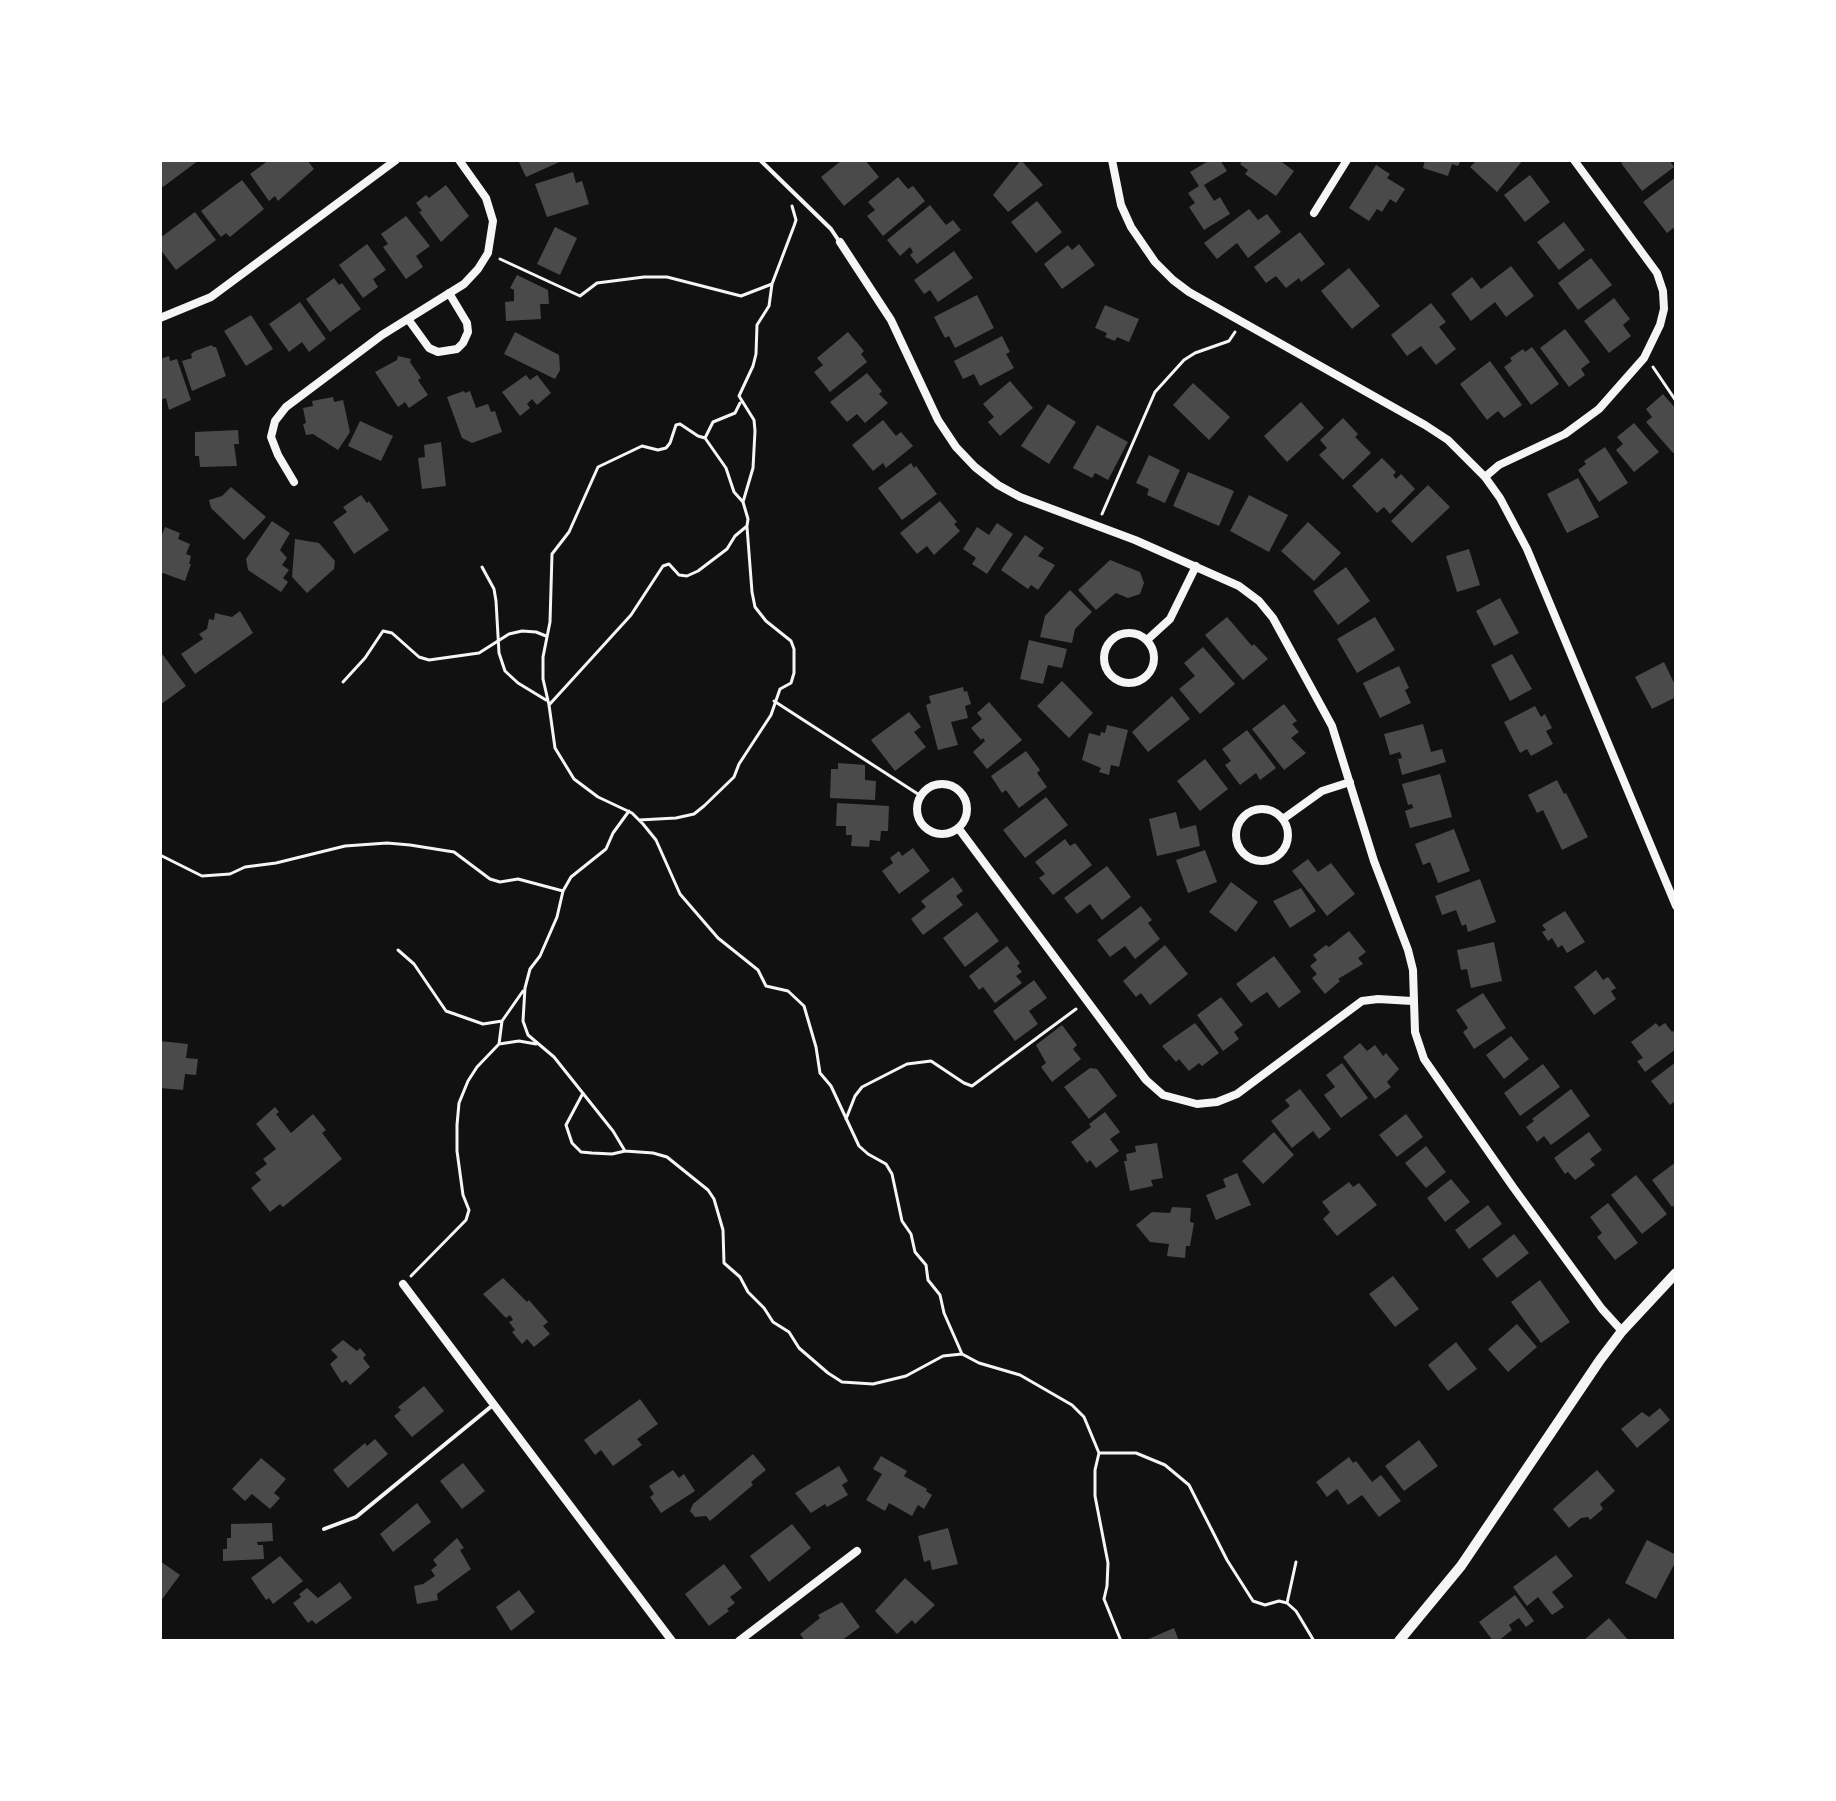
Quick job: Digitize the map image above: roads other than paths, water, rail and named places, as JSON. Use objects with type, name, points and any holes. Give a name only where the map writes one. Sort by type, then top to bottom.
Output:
[{"type":"street","points":[[160,318],[211,297],[396,160]]},
{"type":"street","points":[[294,482],[271,437],[275,421],[286,407],[382,335],[464,284],[488,253],[493,221],[486,198],[459,160]]},
{"type":"street","points":[[1112,160],[1121,205],[1131,227],[1155,262],[1173,280],[1228,315],[1425,425],[1448,440],[1485,477],[1527,549],[1676,906]]},
{"type":"street","points":[[1314,213],[1347,160]]},
{"type":"street","points":[[1485,477],[1499,465],[1580,424],[1599,409],[1644,358],[1664,309],[1663,291],[1657,273],[1574,160]]},
{"type":"street","points":[[840,242],[891,320],[938,420],[956,447],[998,485],[1051,510],[1097,525],[1239,586],[1259,601],[1273,618],[1332,726],[1374,861],[1408,950],[1413,970],[1415,1032],[1424,1059],[1602,1309],[1622,1331]]},
{"type":"street","points":[[408,319],[429,348],[438,352],[457,349],[468,332],[467,323],[449,293]]},
{"type":"street","points":[[1147,640],[1170,619],[1196,566]]},
{"type":"street","points":[[1133,633],[1147,640],[1154,654],[1151,669],[1140,680],[1124,683],[1110,675],[1104,661],[1106,646],[1117,635],[1133,633]]},
{"type":"street","points":[[1283,819],[1322,791],[1350,782]]},
{"type":"street","points":[[950,784],[966,799],[966,820],[959,829],[939,835],[930,832],[917,816],[917,805],[928,788],[950,784]]},
{"type":"street","points":[[1264,809],[1275,812],[1283,819],[1288,829],[1288,840],[1277,858],[1255,861],[1246,856],[1236,837],[1244,817],[1264,809]]},
{"type":"street","points":[[959,829],[1146,1080],[1163,1095],[1197,1104],[1217,1102],[1237,1094],[1362,1001],[1412,1001]]},
{"type":"street","points":[[1399,1641],[1461,1566],[1622,1331],[1676,1273]]},
{"type":"street","points":[[403,1284],[672,1641]]},
{"type":"street","points":[[739,1641],[857,1551]]},
{"type":"lane","points":[[760,160],[831,229],[840,242]]},
{"type":"lane","points":[[324,1529],[356,1517],[493,1405]]}]
